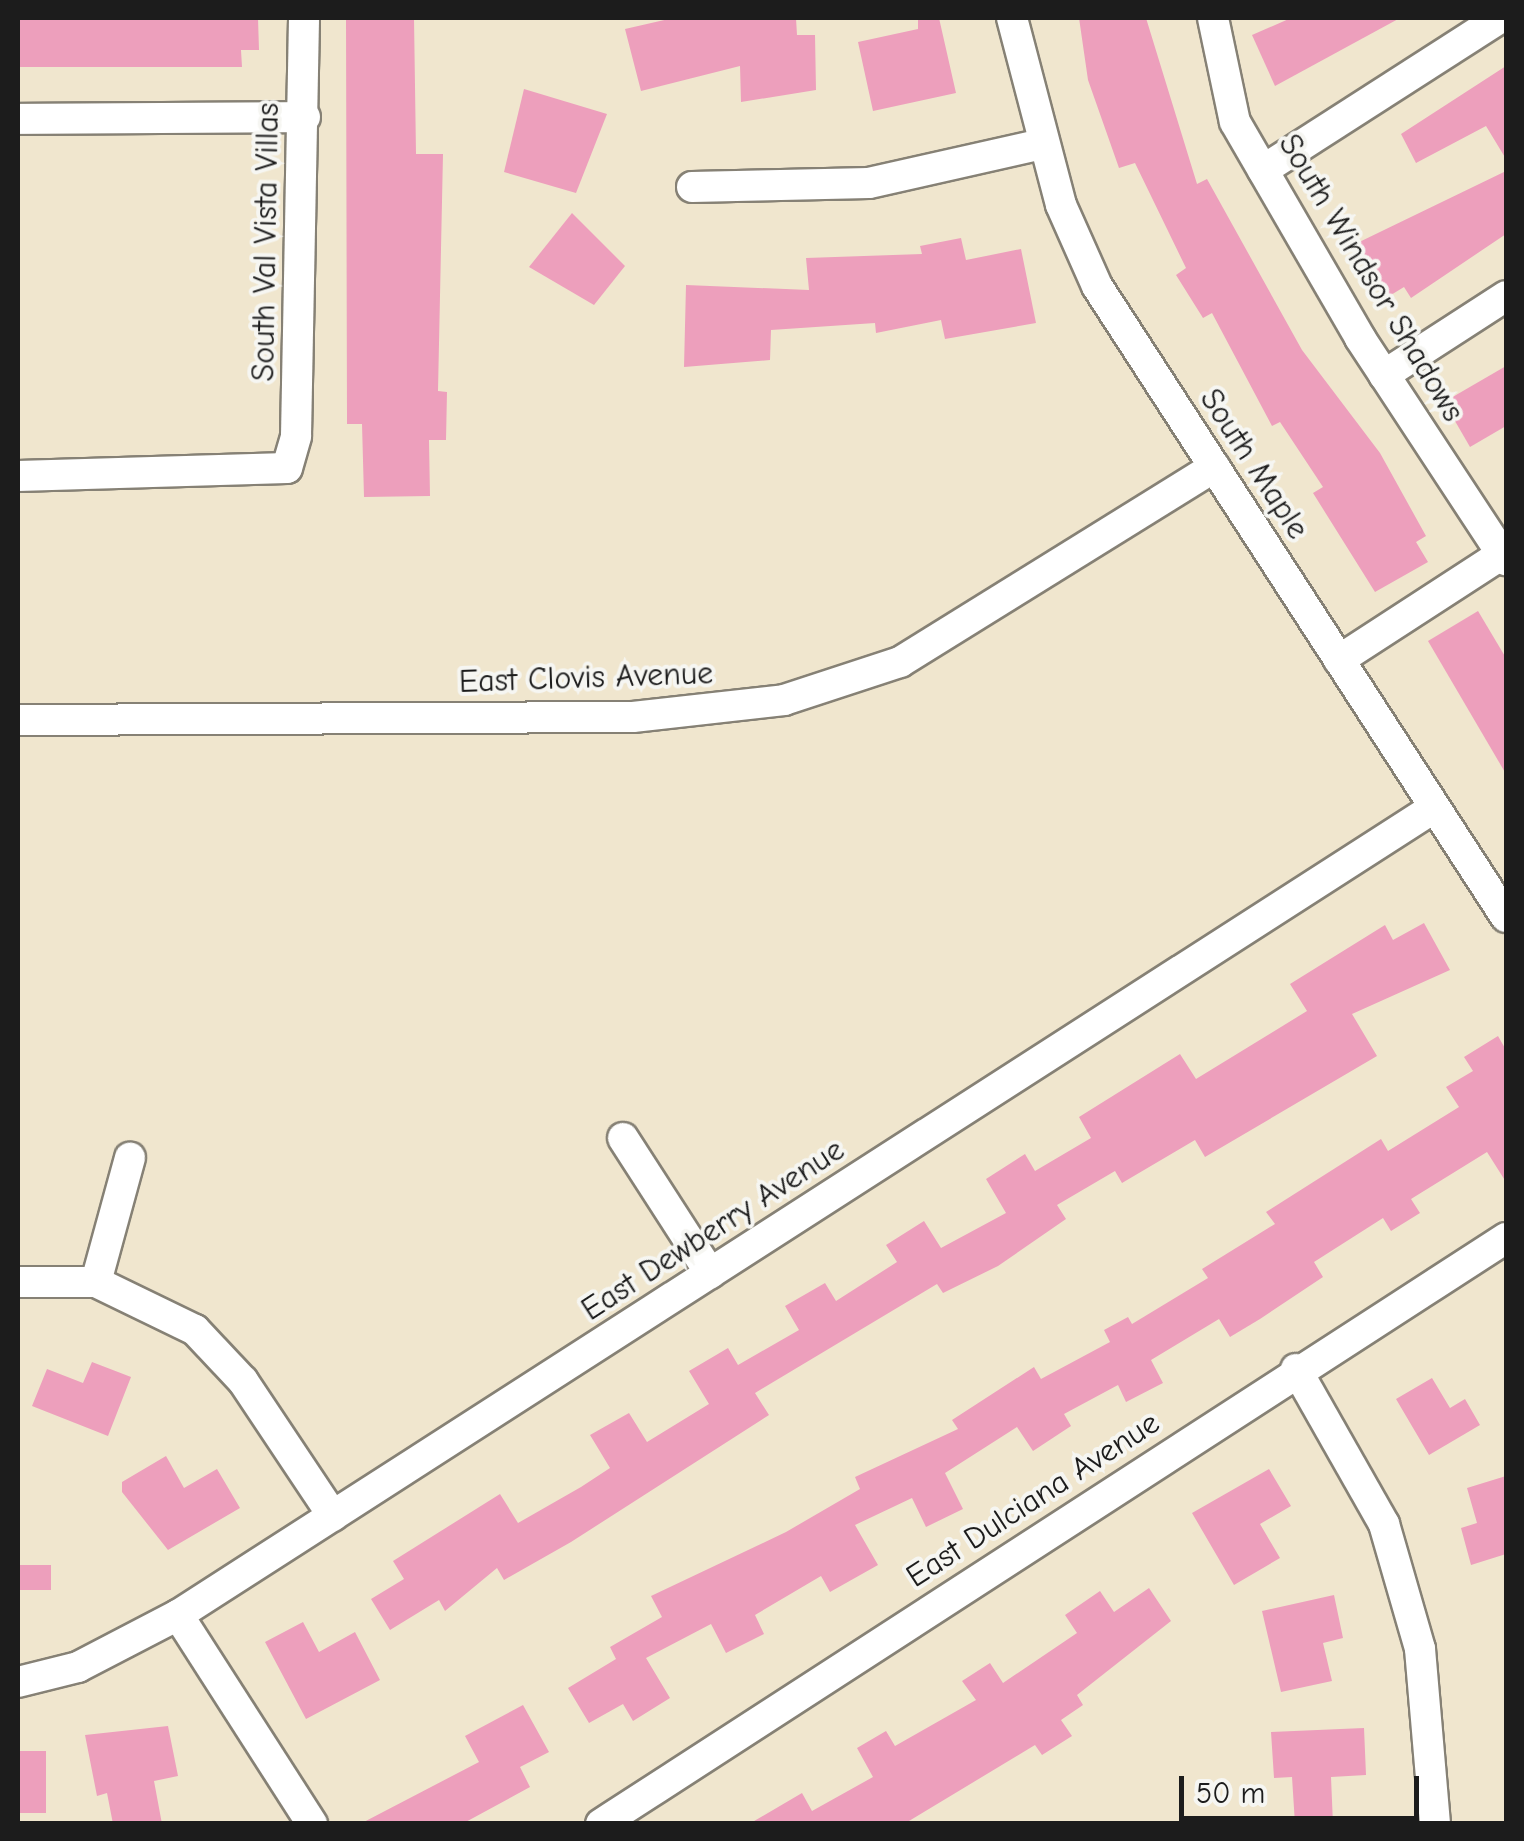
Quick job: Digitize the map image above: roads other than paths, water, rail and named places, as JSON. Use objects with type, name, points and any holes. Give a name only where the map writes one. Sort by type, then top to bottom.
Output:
[{"type":"street","name":"South Val Vista Villas","points":[[18,476],[287,468],[296,436],[304,18]]},
{"type":"street","name":"South Maple","points":[[1012,18],[1042,144],[1097,286],[1432,809],[1506,917]]},
{"type":"street","name":"South Windsor Shadows","points":[[1212,18],[1235,122],[1384,375],[1504,557]]},
{"type":"street","points":[[1263,170],[1500,18]]},
{"type":"street","points":[[18,119],[305,117]]},
{"type":"street","points":[[692,187],[869,184],[1042,144]]},
{"type":"street","points":[[1384,375],[1506,296]]},
{"type":"street","name":"East Clovis Avenue","points":[[18,720],[634,717],[784,700],[900,662],[1215,468]]},
{"type":"street","points":[[1339,660],[1504,557]]},
{"type":"street","name":"East Dewberry Avenue","points":[[18,1682],[78,1667],[178,1615],[1432,809]]},
{"type":"street","points":[[623,1138],[710,1273]]},
{"type":"street","points":[[96,1282],[130,1158]]},
{"type":"street","name":"East Dulciana Avenue","points":[[601,1824],[1296,1369],[1506,1238]]},
{"type":"street","points":[[18,1282],[96,1282],[195,1330],[243,1380],[333,1516]]},
{"type":"street","points":[[1296,1369],[1384,1524],[1420,1649],[1435,1824]]},
{"type":"street","points":[[178,1615],[312,1824]]}]
